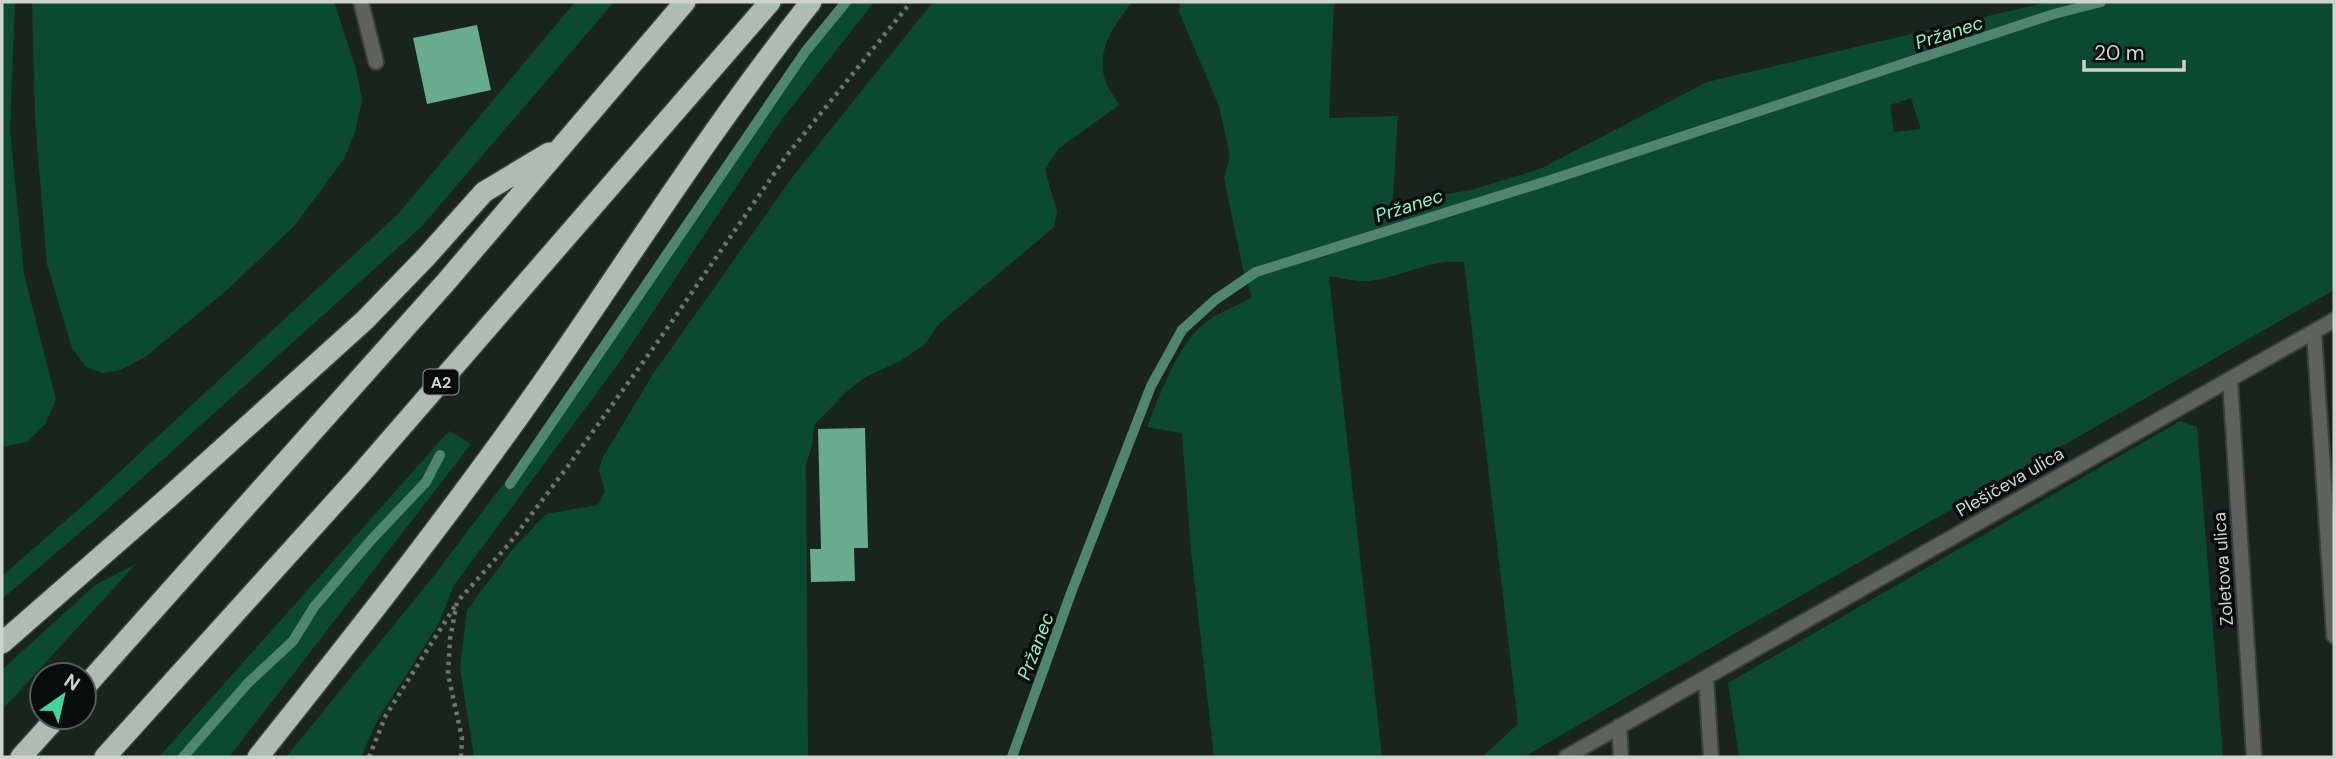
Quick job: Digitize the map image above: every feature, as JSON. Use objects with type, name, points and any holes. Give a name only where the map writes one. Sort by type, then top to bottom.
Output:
[{"type":"highway","points":[[98,672],[301,446],[566,143],[685,2]]},
{"type":"highway","name":"A2","points":[[105,757],[358,477],[770,2]]},
{"type":"highway","points":[[258,757],[412,561],[498,445],[711,134],[811,2]]},
{"type":"highway","points":[[2,643],[365,320],[484,192],[566,143]]},
{"type":"highway","points":[[20,757],[45,731]]},
{"type":"street","points":[[361,2],[376,62]]},
{"type":"street","name":"Plešičeva ulica","points":[[1566,757],[2334,320]]},
{"type":"street","points":[[2314,332],[2334,636]]},
{"type":"street","name":"Zoletova ulica","points":[[2230,379],[2254,757]]},
{"type":"street","points":[[1706,678],[1711,757]]},
{"type":"street","points":[[1619,726],[1621,757]]},
{"type":"path","points":[[369,757],[386,715],[457,602],[509,544],[568,466],[787,155],[911,2]]},
{"type":"path","points":[[457,602],[447,674],[462,738],[461,757]]},
{"type":"green space","points":[[2,2],[15,2],[10,130],[24,274],[56,400],[45,424],[27,442],[2,447]]},
{"type":"green space","points":[[32,2],[334,2],[356,69],[362,100],[355,132],[344,159],[295,225],[226,291],[145,357],[120,370],[102,373],[86,367],[72,348],[47,264],[35,118]]},
{"type":"green space","points":[[575,2],[614,2],[422,226],[110,507],[2,599],[2,576],[87,502],[399,213]]},
{"type":"green space","points":[[848,2],[874,2],[776,127],[616,367],[454,585],[439,623],[378,719],[361,757],[286,757],[433,577],[547,426],[645,287],[756,121]]},
{"type":"green space","points":[[933,2],[1132,2],[1109,38],[1103,58],[1106,83],[1119,105],[1058,149],[1045,170],[1057,211],[1054,227],[939,324],[924,345],[900,361],[864,378],[846,392],[814,425],[812,446],[806,464],[808,757],[474,757],[460,668],[467,610],[512,550],[546,514],[598,505],[605,491],[599,470],[603,457],[653,374],[794,175]]},
{"type":"green space","points":[[1180,2],[1334,2],[1329,118],[1398,116],[1392,212],[1416,199],[1471,190],[1540,169],[1707,82],[2048,2],[2334,2],[2334,290],[1524,757],[1482,757],[1518,724],[1464,262],[1428,265],[1368,281],[1329,276],[1382,757],[1214,757],[1191,550],[1182,433],[1147,427],[1164,384],[1188,340],[1209,320],[1252,297],[1243,269],[1224,178],[1230,156],[1219,106],[1179,12]],"holes":[[[1911,98],[1921,129],[1894,132],[1890,105]]]},
{"type":"green space","points":[[2180,421],[2197,427],[2223,757],[1739,757],[1728,683]]},
{"type":"green space","points":[[449,431],[471,444],[229,757],[159,757]]},
{"type":"green space","points":[[136,564],[47,661],[28,661],[28,682],[2,710],[2,670],[95,585]]},
{"type":"building","points":[[477,25],[491,90],[427,104],[413,38]]},
{"type":"building","points":[[865,428],[868,548],[854,548],[855,581],[811,582],[810,549],[821,549],[818,429]]},
{"type":"waterway","points":[[510,484],[805,52],[846,2]]},
{"type":"waterway","name":"Pržanec","points":[[1012,757],[1071,593],[1151,386],[1182,330],[1215,300],[1256,272],[1547,181],[2054,14],[2101,2]]},
{"type":"waterway","points":[[183,757],[248,683],[293,641],[314,607],[372,539],[426,482],[440,455]]}]
